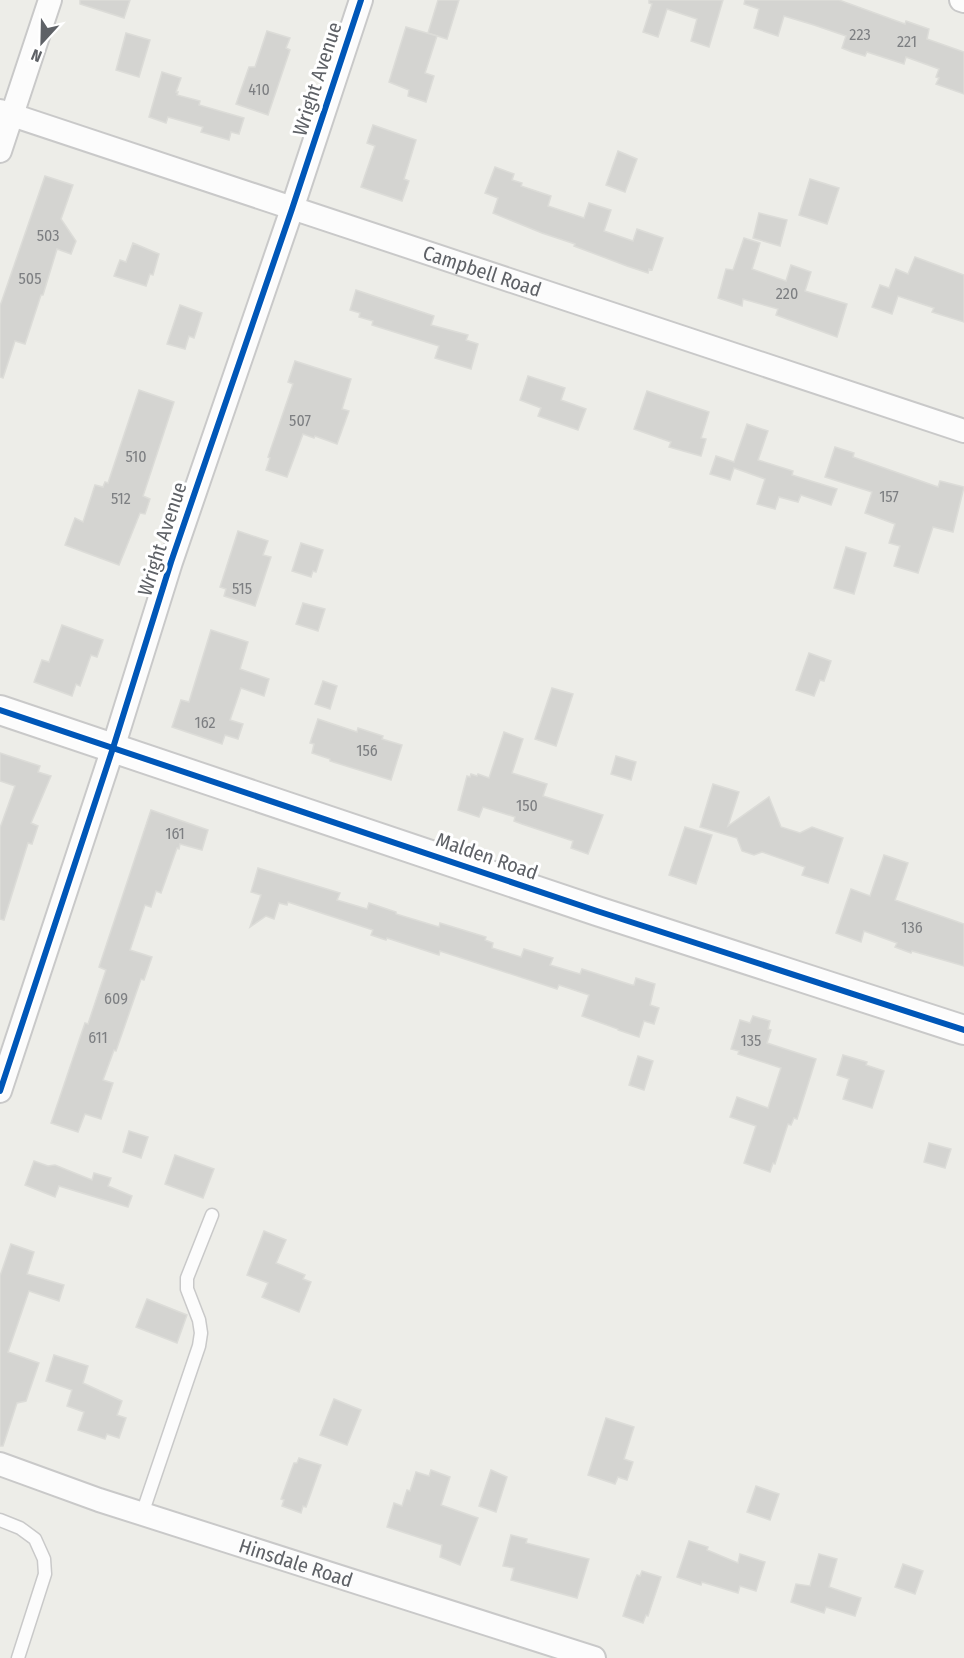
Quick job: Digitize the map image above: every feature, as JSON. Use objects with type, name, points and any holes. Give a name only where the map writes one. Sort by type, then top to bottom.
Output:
[{"type":"street","points":[[0,151],[6,113],[50,0]]},
{"type":"street","name":"Wright Avenue","points":[[0,1091],[113,748],[171,562],[361,0]]},
{"type":"street","name":"Campbell Road","points":[[6,113],[964,431]]},
{"type":"street","name":"Malden Road","points":[[0,710],[597,911],[964,1030]]},
{"type":"street","name":"Hinsdale Road","points":[[0,1464],[142,1514],[594,1658]]},
{"type":"lane","points":[[142,1514],[199,1346],[201,1333],[199,1320],[187,1289],[187,1278],[212,1215]]},
{"type":"lane","points":[[0,1520],[20,1528],[35,1539],[44,1559],[45,1574],[18,1658]]},
{"type":"building","points":[[80,0],[130,0],[124,18],[80,4]]},
{"type":"building","points":[[438,0],[459,0],[447,39],[428,33]]},
{"type":"building","points":[[649,0],[723,0],[709,47],[691,41],[697,19],[667,9],[658,37],[643,32],[652,4]]},
{"type":"building","points":[[745,0],[839,0],[905,24],[906,21],[929,29],[927,39],[964,52],[964,94],[936,84],[939,69],[906,57],[904,64],[867,52],[865,56],[852,52],[842,48],[846,36],[814,25],[784,16],[778,36],[754,28],[759,9],[744,4]]},
{"type":"building","points":[[406,27],[437,36],[425,73],[434,76],[426,102],[408,96],[409,90],[389,82]]},
{"type":"building","points":[[267,31],[290,38],[286,48],[290,50],[268,115],[236,104],[249,67],[255,67]]},
{"type":"building","points":[[126,33],[150,40],[139,77],[116,70]]},
{"type":"building","points":[[162,72],[181,78],[177,95],[200,101],[199,105],[244,118],[239,134],[231,132],[229,140],[201,132],[203,127],[168,117],[166,123],[149,117]]},
{"type":"building","points":[[373,125],[416,140],[404,179],[409,181],[402,201],[361,187],[375,146],[367,143]]},
{"type":"building","points":[[618,151],[637,159],[625,192],[606,185]]},
{"type":"building","points":[[495,167],[514,174],[512,180],[522,183],[521,186],[551,196],[548,206],[584,218],[589,203],[611,210],[604,231],[633,241],[637,229],[663,238],[652,270],[649,269],[648,273],[627,266],[493,213],[498,198],[485,193]]},
{"type":"building","points":[[45,176],[73,185],[61,219],[76,241],[71,254],[57,249],[25,344],[15,341],[3,378],[0,377],[0,306]]},
{"type":"building","points":[[810,179],[839,188],[827,224],[799,215]]},
{"type":"building","points":[[759,213],[787,220],[780,246],[753,238]]},
{"type":"building","points":[[744,238],[760,243],[752,269],[786,281],[791,265],[811,272],[805,291],[847,304],[837,337],[776,315],[778,309],[743,299],[742,306],[718,298],[726,269],[733,270]]},
{"type":"building","points":[[133,243],[159,254],[153,275],[150,274],[146,286],[114,276],[120,260],[126,262]]},
{"type":"building","points":[[915,257],[964,275],[964,322],[932,312],[934,308],[898,296],[892,314],[872,307],[880,285],[889,288],[896,269],[908,274]]},
{"type":"building","points":[[356,290],[434,316],[431,325],[468,335],[466,340],[478,344],[471,369],[435,358],[439,346],[372,325],[373,321],[359,317],[360,313],[350,310]]},
{"type":"building","points":[[180,305],[202,313],[194,338],[189,336],[185,349],[167,344]]},
{"type":"building","points":[[295,361],[351,379],[342,409],[349,411],[337,444],[303,434],[287,477],[266,470],[270,458],[268,457],[293,384],[288,382]]},
{"type":"building","points":[[528,376],[565,388],[561,400],[586,409],[578,430],[538,416],[541,408],[520,400]]},
{"type":"building","points":[[139,390],[174,402],[143,496],[150,499],[145,514],[140,513],[119,565],[65,545],[75,518],[83,522],[95,485],[103,487],[105,482],[108,483]]},
{"type":"building","points":[[647,391],[709,412],[701,438],[706,439],[701,456],[669,447],[671,442],[634,429]]},
{"type":"building","points":[[747,424],[768,431],[758,460],[793,471],[792,475],[837,489],[831,505],[801,495],[798,502],[779,497],[775,509],[757,504],[765,479],[734,468],[730,480],[710,474],[716,456],[734,462]]},
{"type":"building","points":[[835,447],[854,453],[853,457],[938,487],[940,481],[964,487],[953,532],[933,527],[918,573],[894,566],[900,546],[889,543],[895,524],[865,513],[872,492],[825,477]]},
{"type":"building","points":[[238,531],[268,541],[263,555],[271,557],[255,606],[224,596],[226,589],[220,587]]},
{"type":"building","points":[[301,543],[323,550],[316,572],[313,571],[311,577],[292,571]]},
{"type":"building","points":[[846,547],[866,553],[854,594],[834,588]]},
{"type":"building","points":[[303,603],[325,609],[318,631],[296,624]]},
{"type":"building","points":[[62,625],[103,640],[97,657],[91,655],[80,686],[76,684],[72,696],[34,682],[42,660],[49,662]]},
{"type":"building","points":[[211,630],[248,642],[240,669],[269,679],[264,696],[241,688],[230,720],[243,724],[238,739],[225,735],[222,744],[172,727],[181,700],[189,702]]},
{"type":"building","points":[[809,653],[831,661],[824,681],[820,680],[814,696],[796,690]]},
{"type":"building","points":[[323,681],[337,686],[330,709],[315,704]]},
{"type":"building","points":[[552,688],[573,694],[556,746],[535,739]]},
{"type":"building","points":[[318,719],[357,732],[358,728],[402,745],[391,780],[312,753],[314,744],[310,743]]},
{"type":"building","points":[[504,732],[523,739],[512,773],[547,784],[543,796],[603,815],[588,854],[571,848],[573,841],[514,821],[515,817],[483,807],[479,817],[458,810],[467,776],[478,774],[489,778]]},
{"type":"building","points":[[0,753],[40,766],[38,772],[51,776],[31,823],[38,826],[32,844],[28,843],[4,920],[0,919],[0,828],[15,786],[0,781]]},
{"type":"building","points":[[616,756],[636,762],[631,780],[611,774]]},
{"type":"building","points":[[713,784],[739,792],[728,826],[769,797],[781,827],[800,833],[812,827],[843,838],[828,883],[802,875],[805,867],[762,852],[754,855],[742,851],[737,838],[700,827]]},
{"type":"building","points":[[151,810],[208,830],[202,850],[180,844],[161,893],[156,891],[151,907],[145,905],[130,950],[152,957],[144,980],[141,979],[116,1051],[114,1050],[103,1080],[113,1083],[101,1119],[85,1114],[78,1132],[51,1123],[85,1023],[88,1024],[106,970],[99,967]]},
{"type":"building","points":[[685,827],[712,835],[696,884],[669,875]]},
{"type":"building","points":[[884,855],[908,863],[895,900],[964,924],[964,966],[912,951],[911,953],[895,947],[897,943],[864,931],[861,942],[836,933],[851,889],[870,896]]},
{"type":"building","points":[[258,868],[340,893],[337,900],[367,909],[369,903],[439,927],[440,923],[486,937],[485,940],[493,943],[492,948],[521,957],[524,949],[553,958],[550,965],[580,974],[582,969],[632,985],[636,978],[655,984],[650,1005],[659,1008],[654,1024],[644,1021],[639,1037],[618,1030],[582,1016],[589,995],[559,985],[557,989],[440,951],[439,955],[387,938],[386,940],[371,935],[373,930],[288,902],[287,905],[279,903],[274,919],[266,916],[250,927],[261,895],[251,892]]},
{"type":"building","points":[[753,1016],[770,1021],[768,1029],[771,1030],[767,1043],[816,1059],[797,1119],[794,1118],[791,1125],[788,1124],[775,1164],[773,1163],[770,1172],[744,1163],[756,1126],[730,1117],[737,1097],[768,1108],[781,1068],[738,1054],[739,1051],[731,1049],[740,1020],[750,1023]]},
{"type":"building","points":[[843,1055],[867,1062],[866,1065],[884,1071],[872,1108],[843,1099],[849,1079],[837,1075]]},
{"type":"building","points":[[638,1056],[653,1061],[644,1090],[629,1085]]},
{"type":"building","points":[[129,1131],[148,1137],[141,1158],[123,1152]]},
{"type":"building","points":[[929,1143],[951,1149],[945,1168],[924,1162]]},
{"type":"building","points":[[175,1155],[214,1169],[203,1198],[165,1184]]},
{"type":"building","points":[[34,1161],[48,1166],[55,1165],[92,1180],[94,1173],[111,1178],[108,1186],[132,1196],[128,1207],[59,1186],[55,1197],[25,1185]]},
{"type":"building","points":[[264,1231],[286,1240],[276,1263],[305,1275],[303,1279],[311,1282],[299,1312],[262,1297],[268,1283],[247,1275]]},
{"type":"building","points":[[11,1244],[34,1252],[27,1274],[64,1285],[59,1301],[29,1291],[8,1352],[39,1363],[26,1401],[17,1403],[3,1446],[0,1446],[0,1276]]},
{"type":"building","points":[[147,1299],[187,1315],[177,1343],[136,1327]]},
{"type":"building","points":[[54,1355],[88,1366],[83,1383],[122,1401],[117,1415],[126,1418],[119,1438],[107,1434],[105,1439],[78,1430],[84,1412],[67,1406],[72,1390],[46,1381]]},
{"type":"building","points":[[334,1399],[361,1410],[347,1445],[320,1435]]},
{"type":"building","points":[[606,1418],[634,1427],[624,1459],[633,1462],[627,1480],[618,1477],[615,1484],[588,1475]]},
{"type":"building","points":[[299,1458],[321,1465],[306,1507],[303,1506],[301,1513],[282,1506],[284,1500],[281,1499],[294,1463],[297,1463]]},
{"type":"building","points":[[431,1470],[450,1477],[441,1505],[478,1518],[460,1565],[440,1557],[442,1545],[387,1527],[394,1503],[402,1506],[416,1472],[429,1476]]},
{"type":"building","points":[[491,1470],[507,1477],[496,1512],[479,1506]]},
{"type":"building","points":[[756,1486],[779,1494],[770,1520],[747,1512]]},
{"type":"building","points":[[511,1535],[527,1539],[526,1543],[589,1559],[577,1598],[511,1580],[514,1568],[503,1566]]},
{"type":"building","points":[[689,1541],[708,1547],[707,1550],[738,1563],[740,1554],[765,1562],[756,1591],[740,1586],[738,1593],[677,1577]]},
{"type":"building","points":[[819,1554],[837,1559],[829,1587],[861,1598],[855,1616],[826,1607],[824,1613],[791,1602],[796,1584],[810,1586]]},
{"type":"building","points":[[903,1564],[923,1571],[915,1594],[895,1587]]},
{"type":"building","points":[[642,1571],[661,1577],[648,1616],[646,1615],[643,1623],[623,1616],[634,1582]]},
{"type":"cycle path","points":[[0,1091],[113,748],[171,562],[361,0]]},
{"type":"cycle path","points":[[0,710],[597,911],[964,1030]]}]
